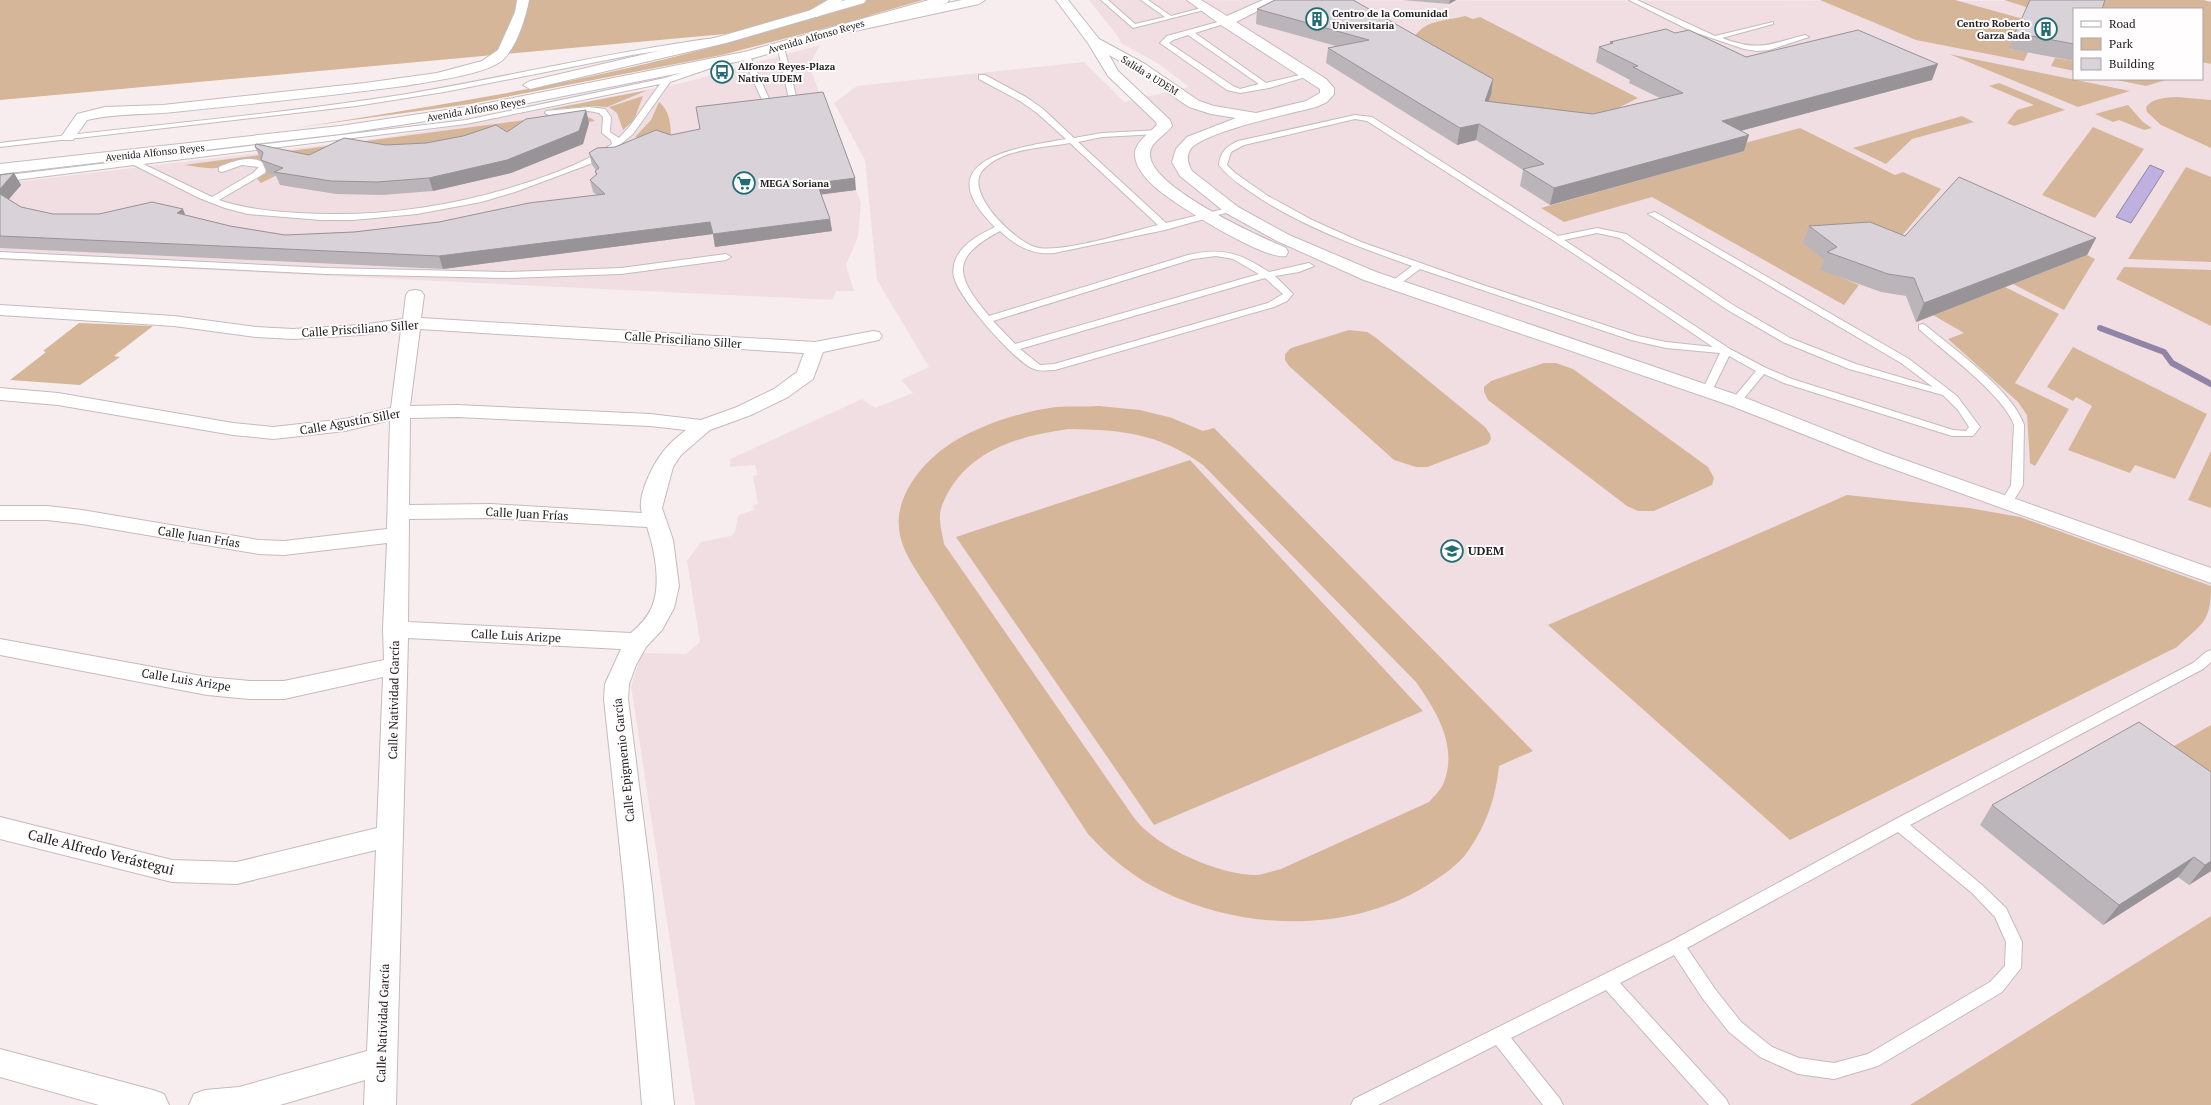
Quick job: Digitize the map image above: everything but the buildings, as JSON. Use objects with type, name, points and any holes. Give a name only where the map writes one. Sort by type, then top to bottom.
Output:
[{"type":"street","points":[[68,138],[76,122],[82,117],[105,111],[163,109],[365,87],[437,77],[487,64],[496,60],[504,52],[521,12],[524,0]]},
{"type":"street","points":[[813,14],[837,0]]},
{"type":"street","name":"Avenida Alfonso Reyes","points":[[0,155],[318,118],[411,105],[530,85],[720,40],[860,0]]},
{"type":"street","name":"Avenida Alfonso Reyes","points":[[0,169],[237,143],[394,122],[557,94],[746,56],[943,0]]},
{"type":"street","points":[[835,31],[979,0]]},
{"type":"street","name":"Salida a UDEM","points":[[1062,0],[1094,42],[1140,67],[1194,104],[1211,110],[1257,117]]},
{"type":"street","points":[[1193,0],[1327,88],[1327,94],[1322,99],[1311,104],[1257,117],[1214,130],[1192,140],[1183,149],[1180,162],[1185,173],[1232,210],[1283,238],[1370,276],[1736,401],[1878,457],[2211,576]]},
{"type":"street","points":[[1225,22],[1273,0]]},
{"type":"street","points":[[1094,42],[1113,73],[1163,120],[1165,126],[1144,148],[1142,157],[1147,167],[1159,181],[1176,196],[1206,216],[1309,266],[1352,278],[1370,276]]},
{"type":"street","name":"Calle Natividad García","points":[[380,1105],[396,666],[395,630],[399,524],[400,412],[415,295]]},
{"type":"street","name":"Calle Prisciliano Siller","points":[[0,310],[174,321],[256,332],[293,334],[361,330],[412,323],[815,348],[873,336]]},
{"type":"street","name":"Calle Epigmenio García","points":[[658,1105],[638,887],[616,699],[618,684],[624,665],[637,642],[654,624],[663,608],[668,586],[662,540],[651,508],[654,492],[663,466],[674,451],[703,426],[744,410],[781,392],[806,375],[815,348]]},
{"type":"street","name":"Calle Agustín Siller","points":[[0,394],[58,398],[233,429],[273,433],[345,425],[400,412],[457,411],[642,420],[703,426]]},
{"type":"street","name":"Calle Juan Frías","points":[[0,513],[47,513],[82,517],[259,547],[284,548],[399,524],[491,512],[655,521]]},
{"type":"street","name":"Calle Luis Arizpe","points":[[395,630],[637,642]]},
{"type":"street","name":"Calle Luis Arizpe","points":[[0,647],[207,686],[250,690],[284,690],[396,666]]},
{"type":"street","name":"Calle Alfredo Verástegui","points":[[0,828],[172,872],[237,873],[390,836]]},
{"type":"street","points":[[205,1105],[239,1102],[381,1061]]},
{"type":"street","points":[[0,1063],[153,1105]]},
{"type":"lane","points":[[1104,0],[1133,26],[1143,25],[1169,17],[1205,9]]},
{"type":"lane","points":[[1144,0],[1169,17]]},
{"type":"lane","points":[[1632,0],[1716,38],[1758,49],[1805,36]]},
{"type":"lane","points":[[1225,22],[1170,38],[1164,43],[1234,90],[1246,91],[1308,75]]},
{"type":"lane","points":[[1716,38],[1770,23]]},
{"type":"lane","points":[[1190,32],[1266,86]]},
{"type":"lane","points":[[0,145],[352,104],[456,88],[664,47],[720,40]]},
{"type":"lane","points":[[746,56],[767,102],[773,104],[787,103],[793,100],[780,47]]},
{"type":"lane","points":[[482,119],[667,80],[720,62]]},
{"type":"lane","points":[[982,77],[1023,99],[1071,139],[1165,227]]},
{"type":"lane","points":[[137,164],[212,200],[244,210],[316,217],[387,216],[440,209],[507,193],[554,176],[593,159],[616,144],[638,123],[649,102],[667,80]]},
{"type":"lane","points":[[0,180],[137,164],[482,119],[589,109],[602,111],[607,117],[606,133],[610,138],[615,139],[616,144]]},
{"type":"lane","points":[[1652,214],[1905,361],[1946,393],[1967,412],[1975,427],[1969,434],[1952,433],[1788,381],[1762,370],[1726,351],[1558,239],[1369,119],[1355,117],[1340,119],[1241,143],[1228,149],[1224,156],[1223,165],[1232,175],[1265,198],[1309,222],[1358,244],[1477,286],[1636,338],[1666,345],[1726,351]]},
{"type":"lane","points":[[1158,132],[1128,132],[1071,139],[1026,148],[997,157],[984,165],[974,179],[978,199],[985,210],[1023,247],[1039,251],[1084,245],[1232,210]]},
{"type":"lane","points":[[212,200],[256,175],[262,171],[263,166],[257,162],[248,162],[235,163],[222,169]]},
{"type":"lane","points":[[988,319],[1207,254],[1220,253],[1233,255],[1283,287],[1288,294],[1284,300],[1234,316],[1055,367],[1037,368],[1030,364],[1012,348],[968,297],[959,280],[959,263],[968,249],[980,238],[1002,228]]},
{"type":"lane","points":[[1558,239],[1594,229],[1604,230],[1623,236],[1732,309],[1809,350],[1896,381],[1946,393]]},
{"type":"lane","points":[[0,255],[319,270],[505,275],[621,270],[726,257]]},
{"type":"lane","points":[[1394,284],[1420,265]]},
{"type":"lane","points":[[1012,348],[1266,275],[1296,270],[1309,266]]},
{"type":"lane","points":[[1922,327],[2000,395],[2011,407],[2016,416],[2019,425],[2017,485],[2007,502]]},
{"type":"lane","points":[[1707,391],[1726,351]]},
{"type":"lane","points":[[1736,401],[1762,370]]},
{"type":"lane","points":[[1360,1105],[1677,946],[1899,824],[2198,666],[2211,655]]},
{"type":"lane","points":[[1677,946],[1709,994],[1736,1027],[1766,1052],[1798,1066],[1834,1071],[1872,1061],[1996,987],[2013,968],[2014,942],[2001,913],[1977,889],[1899,824]]},
{"type":"lane","points":[[1607,980],[1720,1105]]},
{"type":"lane","points":[[1499,1036],[1554,1105]]},
{"type":"shaded area","name":"UDEM","points":[[1089,0],[2211,1],[2211,1105],[695,1105],[631,686],[642,653],[686,654],[700,642],[687,561],[701,542],[731,536],[735,532],[738,515],[754,510],[753,505],[758,504],[753,476],[758,475],[755,465],[730,467],[730,459],[862,399],[875,408],[913,393],[901,380],[929,367],[877,280],[865,160],[834,103],[857,86],[1084,62],[1124,102],[1189,87],[1159,64],[1121,43],[1119,38]]},
{"type":"shaded area","points":[[820,45],[809,65],[861,203],[858,237],[846,265],[854,291],[836,291],[833,300],[0,260],[0,184],[381,138],[445,128],[682,83]]},
{"type":"shaded area","points":[[2150,165],[2164,171],[2131,223],[2116,217]]},
{"type":"green space","points":[[0,0],[923,0],[871,15],[869,20],[845,23],[722,55],[470,104],[294,128],[474,99],[593,76],[711,47],[769,30],[0,100]]},
{"type":"green space","points":[[1820,0],[1955,0],[2073,33],[2009,49],[2028,52],[2024,61],[1916,40]]},
{"type":"green space","points":[[2004,0],[2204,0],[2211,2],[2211,64],[2203,62],[2203,8],[2073,8],[2073,22]]},
{"type":"green space","points":[[1465,16],[1473,19],[1480,17],[1638,98],[1614,110],[1589,116],[1482,117],[1407,47],[1419,31],[1425,26],[1439,21]]},
{"type":"green space","points":[[1949,54],[2130,91],[2078,107]]},
{"type":"green space","points":[[2055,58],[2073,61],[2073,71],[2051,66]]},
{"type":"green space","points":[[2117,80],[2166,80],[2146,86]]},
{"type":"green space","points":[[1999,83],[2065,110],[2014,126],[2007,123],[2017,110],[2034,105],[1989,86]]},
{"type":"green space","points":[[648,90],[607,107],[590,106],[546,110]]},
{"type":"green space","points":[[643,96],[634,120],[623,130],[617,113],[609,107]]},
{"type":"green space","points":[[2177,97],[2211,100],[2211,148],[2161,125],[2147,112],[2146,107],[2153,101]]},
{"type":"green space","points":[[659,102],[668,114],[671,139],[660,143],[635,137],[651,120]]},
{"type":"green space","points":[[2128,105],[2143,122],[2152,128],[2144,130],[2119,120],[2113,122],[2095,114]]},
{"type":"green space","points":[[579,116],[591,118],[595,121],[275,176],[261,183],[257,179],[271,169],[268,162],[260,160],[247,160],[223,167],[212,168],[184,165],[533,119]]},
{"type":"green space","points":[[1962,116],[1974,122],[1912,139],[1886,164],[1853,148]]},
{"type":"green space","points":[[2093,127],[2144,149],[2095,218],[2042,195]]},
{"type":"green space","points":[[1800,128],[1895,175],[1903,172],[1941,189],[1890,250],[1830,265],[1821,269],[1859,285],[1844,305],[1652,197],[1564,222],[1541,208],[1743,151],[1734,146]]},
{"type":"green space","points":[[2186,167],[2211,177],[2211,262],[2128,259]]},
{"type":"green space","points":[[2087,255],[2095,259],[2064,310],[2013,284]]},
{"type":"green space","points":[[2124,267],[2211,270],[2211,326],[2116,279]]},
{"type":"green space","points":[[2005,287],[2059,314],[2015,383],[2069,409],[2035,466],[2030,463],[2027,415],[2018,402],[1948,339],[1964,333],[1933,315]]},
{"type":"green space","points":[[79,323],[153,326],[114,356],[120,357],[80,385],[10,380],[46,352],[43,351]]},
{"type":"green space","points":[[1349,330],[1367,332],[1375,337],[1485,427],[1490,434],[1491,439],[1488,444],[1427,467],[1416,467],[1394,460],[1289,366],[1285,360],[1285,354],[1291,348]]},
{"type":"green space","points":[[2073,347],[2207,414],[2175,479],[2135,465],[2130,473],[2068,450],[2092,406],[2076,397],[2073,401],[2047,387]]},
{"type":"green space","points":[[1544,363],[1556,363],[1573,369],[1708,467],[1714,478],[1712,485],[1654,511],[1638,511],[1627,506],[1488,400],[1484,392],[1484,387],[1491,381]]},
{"type":"green space","points":[[1099,406],[1140,410],[1172,418],[1203,431],[1214,428],[1533,751],[1499,766],[1493,800],[1480,832],[1460,861],[1449,870],[1426,886],[1396,901],[1364,912],[1331,919],[1296,921],[1262,920],[1228,914],[1195,905],[1164,892],[1123,867],[1088,834],[908,557],[900,534],[899,514],[902,501],[916,476],[947,446],[969,433],[993,423],[1031,411],[1056,407]],"holes":[[[1069,429],[1123,432],[1139,435],[1171,446],[1187,454],[1203,465],[1416,682],[1431,705],[1443,729],[1447,742],[1448,768],[1443,785],[1429,802],[1281,869],[1257,875],[1230,872],[1200,862],[1170,848],[1140,825],[944,544],[940,526],[941,508],[949,491],[959,476],[972,464],[986,454],[1017,440],[1034,435]]]},
{"type":"green space","points":[[2211,451],[2211,508],[2188,500]]},
{"type":"green space","points":[[1190,460],[1423,711],[1154,825],[956,537]]},
{"type":"green space","points":[[1847,495],[1969,508],[2020,517],[2211,586],[2211,598],[2207,615],[2199,627],[2177,647],[1790,840],[1548,625]]},
{"type":"green space","points":[[2211,725],[2211,790],[2160,754]]},
{"type":"green space","points":[[2211,916],[2211,1105],[1910,1105]]},
{"type":"waterway","points":[[2100,328],[2164,352],[2172,363],[2211,384]]},
{"type":"place","name":"Centro de la Comunidad Universitaria","points":[[1317,19]]},
{"type":"place","name":"Centro Roberto Garza Sada","points":[[2046,29]]},
{"type":"place","name":"Alfonzo Reyes-Plaza Nativa UDEM","points":[[722,72]]},
{"type":"place","name":"MEGA Soriana","points":[[744,183]]},
{"type":"place","name":"UDEM","points":[[1452,551]]}]
